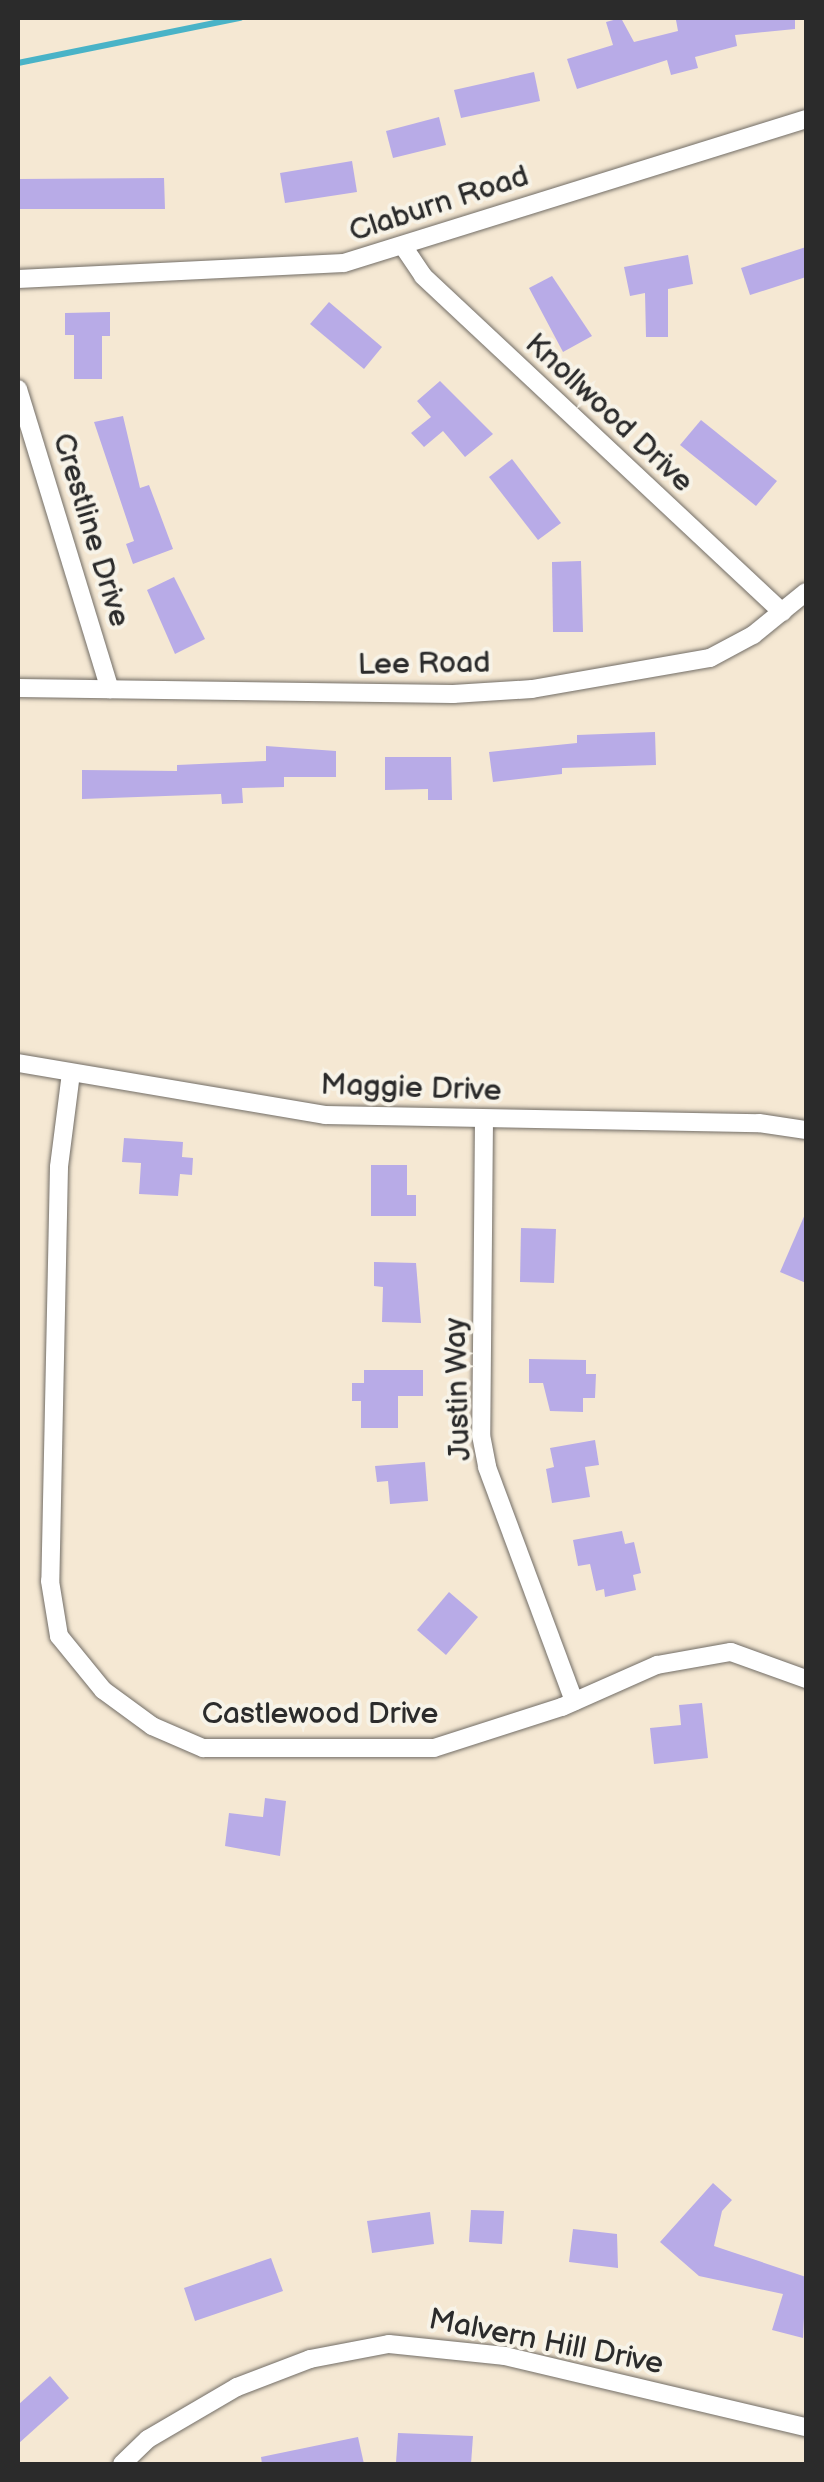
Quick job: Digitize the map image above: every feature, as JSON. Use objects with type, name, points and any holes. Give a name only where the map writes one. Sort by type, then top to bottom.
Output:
[{"type":"street","name":"Claburn Road","points":[[18,279],[280,269],[405,249],[806,119]]},
{"type":"street","name":"Knollwood Drive","points":[[405,249],[423,276],[782,612]]},
{"type":"street","name":"Crestline Drive","points":[[18,389],[110,689]]},
{"type":"street","name":"Lee Road","points":[[18,688],[453,694],[532,688],[710,658],[806,592]]},
{"type":"street","name":"Maggie Drive","points":[[18,1064],[324,1115],[759,1123],[806,1130]]},
{"type":"street","name":"Castlewood Drive","points":[[71,1073],[59,1167],[50,1581],[60,1636],[103,1690],[152,1726],[203,1748],[434,1748],[574,1702],[657,1666],[731,1652],[806,1678]]},
{"type":"street","name":"Justin Way","points":[[484,1119],[481,1435],[486,1468],[574,1702]]},
{"type":"street","name":"Malvern Hill Drive","points":[[122,2464],[148,2440],[237,2387],[310,2359],[390,2344],[505,2356],[806,2427]]},
{"type":"building","points":[[621,18],[634,42],[678,31],[676,20],[686,18],[795,18],[795,29],[735,35],[737,46],[695,57],[698,68],[671,75],[667,60],[577,89],[567,59],[613,45],[606,22]]},
{"type":"building","points":[[534,72],[540,101],[461,118],[454,90]]},
{"type":"building","points":[[439,117],[446,145],[393,158],[386,131]]},
{"type":"building","points":[[352,161],[357,192],[285,203],[280,173]]},
{"type":"building","points":[[164,178],[165,209],[18,209],[18,179]]},
{"type":"building","points":[[806,247],[806,277],[750,295],[741,268]]},
{"type":"building","points":[[688,255],[693,284],[668,289],[668,337],[646,337],[645,293],[630,296],[624,267]]},
{"type":"building","points":[[552,276],[592,336],[563,352],[529,288]]},
{"type":"building","points":[[329,302],[382,347],[364,369],[310,324]]},
{"type":"building","points":[[110,312],[110,336],[102,336],[102,379],[74,379],[74,335],[65,335],[65,313]]},
{"type":"building","points":[[440,381],[493,434],[465,457],[443,431],[424,447],[411,433],[431,417],[417,401]]},
{"type":"building","points":[[123,416],[140,488],[149,485],[173,549],[133,564],[126,544],[134,541],[94,422]]},
{"type":"building","points":[[701,420],[777,481],[756,506],[680,445]]},
{"type":"building","points":[[512,459],[561,523],[538,540],[489,477]]},
{"type":"building","points":[[581,561],[583,632],[553,632],[552,562]]},
{"type":"building","points":[[174,577],[205,639],[175,654],[147,590]]},
{"type":"building","points":[[655,732],[656,765],[562,768],[562,774],[493,782],[489,752],[577,743],[577,735]]},
{"type":"building","points":[[266,746],[336,751],[336,777],[284,777],[284,787],[242,788],[243,803],[222,804],[221,794],[82,799],[82,770],[177,771],[177,765],[266,761]]},
{"type":"building","points":[[385,757],[451,757],[452,800],[428,800],[428,789],[385,790]]},
{"type":"building","points":[[124,1138],[183,1142],[182,1157],[193,1158],[192,1175],[180,1174],[178,1196],[139,1194],[141,1163],[122,1162]]},
{"type":"building","points":[[371,1165],[407,1165],[407,1195],[416,1195],[416,1216],[371,1216]]},
{"type":"building","points":[[806,1212],[806,1283],[780,1272]]},
{"type":"building","points":[[521,1228],[556,1229],[554,1283],[520,1282]]},
{"type":"building","points":[[374,1262],[416,1263],[421,1323],[382,1322],[383,1287],[374,1286]]},
{"type":"building","points":[[529,1359],[586,1360],[586,1374],[596,1374],[595,1398],[583,1398],[583,1412],[550,1411],[543,1383],[529,1383]]},
{"type":"building","points":[[364,1370],[423,1370],[423,1396],[398,1396],[398,1428],[361,1428],[361,1401],[352,1401],[352,1383],[364,1383]]},
{"type":"building","points":[[595,1440],[599,1465],[585,1467],[590,1497],[552,1503],[546,1469],[554,1467],[550,1448]]},
{"type":"building","points":[[425,1462],[428,1501],[390,1504],[388,1481],[377,1482],[375,1466]]},
{"type":"building","points":[[622,1531],[625,1544],[634,1542],[641,1573],[633,1575],[636,1590],[605,1597],[604,1589],[596,1591],[590,1564],[578,1566],[573,1540]]},
{"type":"building","points":[[449,1592],[478,1617],[446,1655],[417,1630]]},
{"type":"building","points":[[702,1703],[708,1758],[654,1764],[650,1728],[681,1725],[679,1705]]},
{"type":"building","points":[[265,1798],[286,1801],[280,1856],[225,1846],[229,1813],[263,1817]]},
{"type":"building","points":[[713,2183],[732,2200],[722,2211],[714,2246],[806,2277],[803,2338],[772,2330],[783,2294],[699,2276],[660,2242]]},
{"type":"building","points":[[471,2210],[504,2211],[502,2244],[469,2242]]},
{"type":"building","points":[[430,2212],[434,2244],[372,2253],[367,2221]]},
{"type":"building","points":[[573,2229],[617,2234],[618,2268],[569,2262]]},
{"type":"building","points":[[271,2258],[283,2291],[195,2321],[184,2288]]},
{"type":"building","points":[[50,2376],[69,2398],[18,2444],[18,2405]]},
{"type":"building","points":[[398,2433],[473,2436],[471,2464],[396,2463]]},
{"type":"building","points":[[358,2437],[364,2464],[262,2464],[261,2457]]},
{"type":"waterway","points":[[18,63],[240,18]]}]
